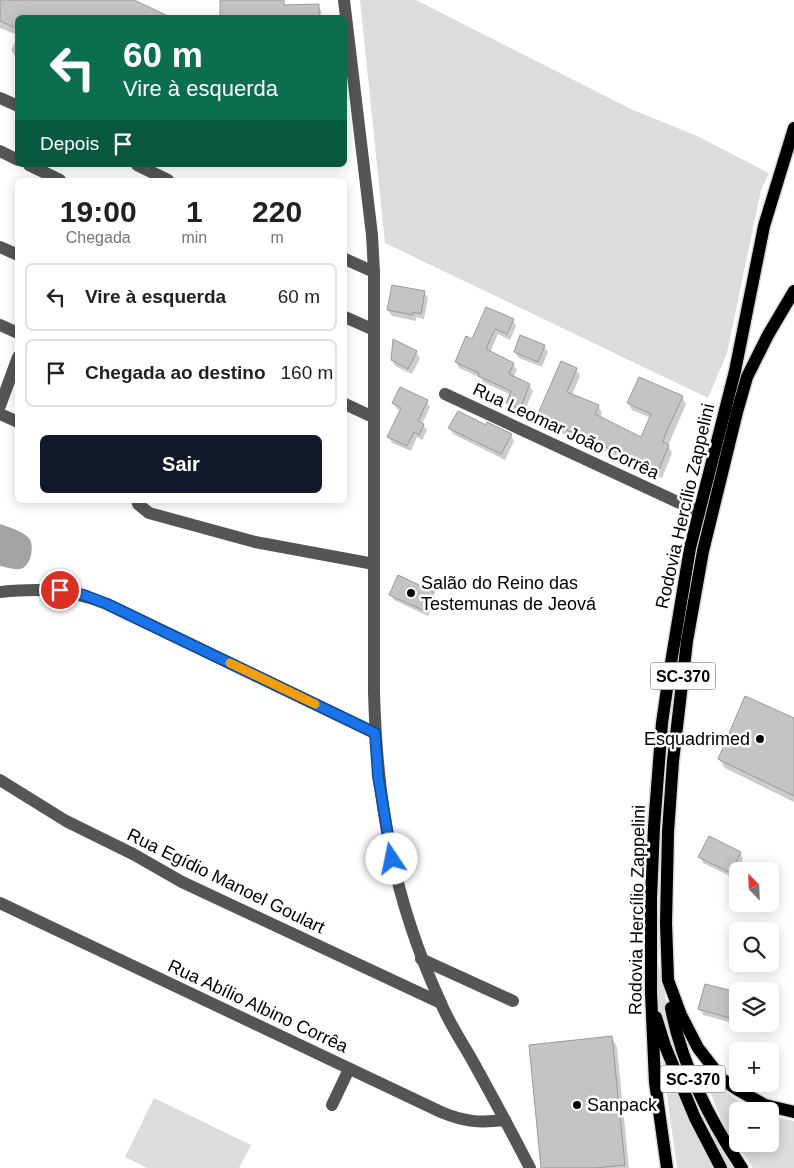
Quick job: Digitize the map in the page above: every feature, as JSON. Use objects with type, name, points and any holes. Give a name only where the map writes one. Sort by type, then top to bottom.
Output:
[{"type":"main road","name":"Rodovia Hercílio Zappelini","points":[[667,1168],[655,1082],[651,992],[651,898],[662,723],[681,594],[690,548],[734,371],[764,226],[793,132]]},
{"type":"main road","name":"Rodovia Hercílio Zappelini","points":[[794,291],[768,335],[747,378],[712,510],[692,605],[674,752],[668,832],[666,923],[668,980],[680,1015],[698,1048],[722,1079],[738,1090],[765,1104],[794,1112]]},
{"type":"main road","name":"SC-370","points":[[668,980],[672,1010],[680,1043],[695,1086],[719,1134],[742,1168]]},
{"type":"main road","name":"SC-370","points":[[651,992],[665,1046],[694,1118],[721,1168]]},
{"type":"street","points":[[344,0],[346,15]]},
{"type":"street","points":[[347,24],[369,202],[374,272],[375,733],[378,776],[389,845],[399,888],[422,959],[441,1003],[530,1168]]},
{"type":"street","points":[[0,98],[15,105]]},
{"type":"street","points":[[0,151],[15,158]]},
{"type":"street","points":[[33,167],[56,178]]},
{"type":"street","points":[[141,167],[164,178]]},
{"type":"street","points":[[0,247],[15,254]]},
{"type":"street","points":[[347,260],[374,272]]},
{"type":"street","points":[[347,318],[374,330]]},
{"type":"street","points":[[0,325],[15,332]]},
{"type":"street","points":[[0,406],[15,364]]},
{"type":"street","name":"Rua Leomar João Corrêa","points":[[445,394],[699,512]]},
{"type":"street","points":[[347,405],[373,417]]},
{"type":"street","points":[[0,414],[15,421]]},
{"type":"street","points":[[138,503],[149,513],[238,538],[374,564]]},
{"type":"street","points":[[0,592],[32,589],[60,590],[92,598],[375,733]]},
{"type":"street","name":"Rua Egídio Manoel Goulart","points":[[0,780],[66,822],[133,854],[182,882],[441,1003]]},
{"type":"street","name":"Rua Abílio Albino Corrêa","points":[[0,903],[456,1118],[469,1122],[505,1120]]},
{"type":"street","points":[[422,959],[513,1001]]},
{"type":"street","points":[[332,1105],[349,1069]]},
{"type":"shaded area","points":[[360,0],[416,0],[633,110],[697,136],[769,173],[761,190],[727,353],[708,398],[385,243]]},
{"type":"shaded area","points":[[0,524],[19,531],[29,538],[31,542],[31,556],[27,564],[20,569],[0,566]]},
{"type":"shaded area","points":[[657,957],[669,1014],[737,1168],[727,1168],[709,1140],[660,1015],[654,983]]},
{"type":"shaded area","points":[[662,1059],[701,1145],[713,1168],[677,1168]]},
{"type":"shaded area","points":[[703,1075],[740,1102],[729,1102],[729,1133],[724,1126]]},
{"type":"shaded area","points":[[154,1098],[251,1145],[239,1168],[147,1168],[125,1157]]},
{"type":"shaded area","points":[[779,1118],[794,1121],[794,1168],[753,1168],[742,1152],[779,1152]]},
{"type":"building","points":[[0,0],[134,0],[166,15],[15,15],[15,28],[0,21]]},
{"type":"building","points":[[220,0],[284,0],[284,5],[319,4],[319,15],[220,15]]},
{"type":"building","points":[[392,285],[425,291],[421,314],[413,312],[413,315],[387,310]]},
{"type":"building","points":[[486,307],[514,319],[507,334],[495,329],[486,349],[514,363],[509,374],[530,384],[520,409],[506,403],[511,391],[478,376],[479,373],[455,362],[466,336],[472,339]]},
{"type":"building","points":[[520,335],[545,345],[538,362],[514,352]]},
{"type":"building","points":[[393,339],[417,351],[408,369],[391,360]]},
{"type":"building","points":[[561,361],[577,368],[567,392],[599,405],[595,414],[641,437],[651,414],[627,403],[639,377],[683,396],[665,435],[663,442],[669,445],[658,472],[631,461],[587,438],[536,418]]},
{"type":"building","points":[[400,387],[428,400],[418,421],[424,424],[419,435],[414,432],[407,446],[387,437],[401,408],[392,403]]},
{"type":"building","points":[[458,411],[486,425],[487,422],[512,434],[501,454],[448,428]]},
{"type":"building","name":"Salão do Reino das Testemunas de Jeová","points":[[398,575],[434,592],[425,611],[389,595]]},
{"type":"building","name":"Esquadrimed","points":[[745,696],[794,718],[794,796],[718,759]]},
{"type":"building","points":[[709,836],[741,852],[736,862],[729,862],[729,872],[698,857]]},
{"type":"building","points":[[705,984],[729,990],[729,1018],[698,1009]]},
{"type":"building","name":"Sanpack","points":[[612,1036],[625,1165],[595,1168],[541,1168],[529,1045]]},
{"type":"slow traffic","points":[[230,663],[315,704]]},
{"type":"place","name":"Salão do Reino das Testemunas de Jeová","points":[[411,593]]},
{"type":"place","name":"Esquadrimed","points":[[760,739]]},
{"type":"place","name":"Sanpack","points":[[577,1105]]},
{"type":"route","points":[[60,590],[84,595],[107,604],[375,733],[378,776],[392,859]]}]
